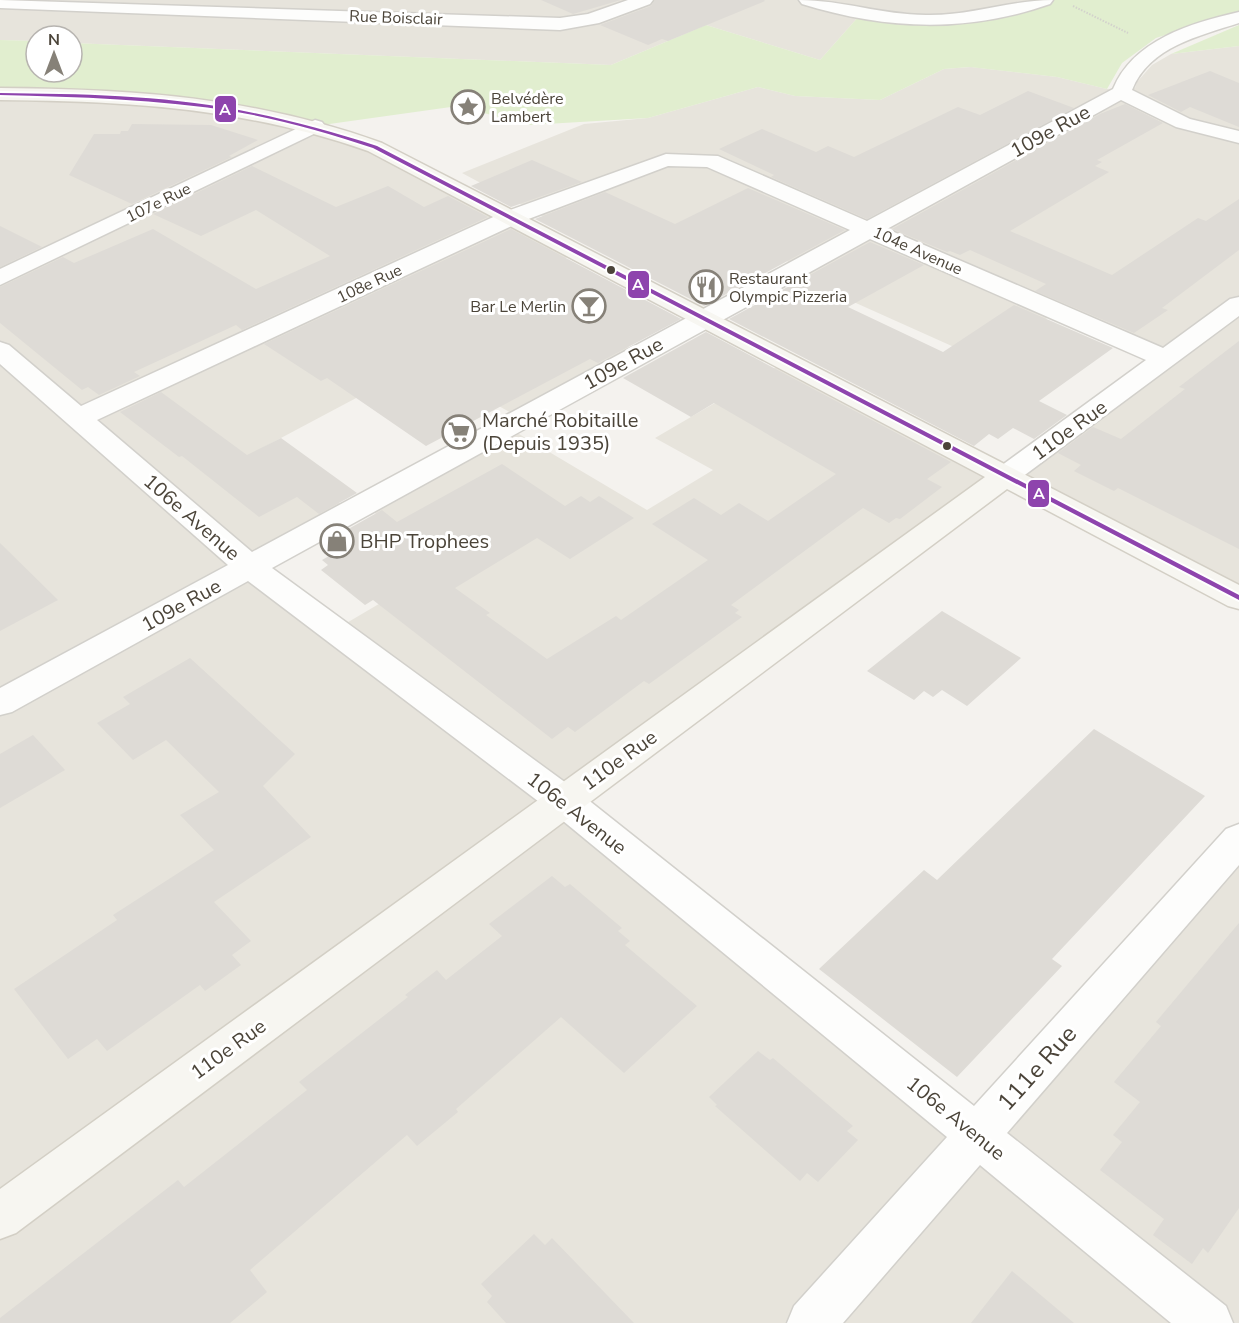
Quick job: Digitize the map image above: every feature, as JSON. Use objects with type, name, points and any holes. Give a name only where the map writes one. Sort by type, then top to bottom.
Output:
[{"type":"street","name":"Rue Boisclair","points":[[0,3],[339,7],[560,24],[585,22],[604,17],[644,0]]},
{"type":"street","points":[[808,0],[871,16],[946,19],[990,15],[1044,0]]},
{"type":"street","points":[[1239,17],[1158,48],[1124,78],[1121,92],[1182,123],[1239,137]]},
{"type":"street","name":"109e Rue","points":[[0,704],[1121,92]]},
{"type":"street","points":[[0,94],[183,102],[252,111],[315,126],[375,147],[1239,598]]},
{"type":"street","name":"107e Rue","points":[[0,278],[315,126]]},
{"type":"street","name":"104e Avenue","points":[[666,160],[710,161],[1166,359]]},
{"type":"street","name":"108e Rue","points":[[78,418],[510,218],[666,160]]},
{"type":"street","name":"110e Rue","points":[[0,1217],[1239,304]]},
{"type":"street","name":"106e Avenue","points":[[0,350],[250,567],[564,801],[1209,1323]]},
{"type":"street","name":"111e Rue","points":[[810,1323],[1239,840]]},
{"type":"path","points":[[1071,5],[1158,48]]},
{"type":"shaded area","points":[[0,0],[1054,0],[1008,14],[859,16],[820,60],[706,25],[611,65],[84,43],[84,24],[24,24],[24,41],[0,40]]},
{"type":"shaded area","points":[[1239,46],[1239,598],[1004,477],[1165,359],[1058,311],[983,360],[789,273],[800,267],[725,234],[649,273],[462,173],[584,124],[648,118],[758,87],[795,96],[880,100],[944,69],[971,67],[1057,77],[1107,89],[1135,88],[1137,82],[1152,65],[1171,54]]},
{"type":"shaded area","points":[[0,94],[146,99],[346,136],[576,253],[483,297],[543,302],[640,354],[522,419],[422,363],[264,447],[351,512],[251,567],[333,631],[445,565],[364,505],[507,427],[647,510],[713,470],[655,438],[785,362],[1004,477],[565,801],[977,1135],[1239,839],[1239,1323],[0,1323]]},
{"type":"green space","points":[[1054,0],[1239,0],[1239,11],[1156,38],[1122,63],[1107,89],[1057,77],[970,67],[944,69],[880,100],[795,96],[758,87],[648,118],[529,125],[458,106],[315,126],[252,111],[0,94],[0,40],[24,41],[24,84],[84,84],[84,43],[611,65],[706,25],[820,60],[859,16],[1008,14]]},
{"type":"green space","points":[[1239,25],[1239,46],[1171,54]]},
{"type":"building","points":[[541,0],[621,0],[573,14]]},
{"type":"building","points":[[655,0],[765,1],[668,41],[662,39],[648,45],[600,25],[651,6]]},
{"type":"building","points":[[1210,71],[1239,83],[1239,127],[1190,107],[1181,112],[1148,95]]},
{"type":"building","points":[[1028,91],[1074,108],[867,219],[771,177],[774,175],[719,149],[762,129],[816,152],[828,146],[854,157],[958,107],[980,115]]},
{"type":"building","points":[[1125,104],[1163,123],[1097,160],[1102,162],[1095,166],[1109,172],[1010,231],[1112,275],[1198,218],[1206,221],[1239,199],[1239,250],[1162,308],[1168,310],[1134,333],[1035,291],[1046,284],[970,250],[960,255],[947,252],[892,229],[1100,114]]},
{"type":"building","points":[[132,124],[211,125],[258,140],[229,156],[232,157],[132,204],[69,175],[94,134],[120,134],[121,131],[128,131]]},
{"type":"building","points":[[532,160],[582,182],[511,207],[471,186]]},
{"type":"building","points":[[252,166],[336,207],[388,186],[424,207],[448,196],[488,217],[242,330],[236,325],[134,372],[140,376],[99,395],[88,387],[82,390],[0,323],[0,287],[63,257],[74,263],[153,229],[256,289],[330,256],[256,210],[201,236],[153,214]]},
{"type":"building","points":[[748,188],[845,230],[704,306],[535,219],[605,192],[675,224]]},
{"type":"building","points":[[0,226],[42,247],[0,267]]},
{"type":"building","points":[[511,229],[681,319],[598,363],[590,359],[426,446],[327,378],[321,381],[264,344]]},
{"type":"building","points":[[870,242],[924,265],[848,307],[943,352],[1014,305],[1113,348],[1039,401],[1067,415],[1034,439],[1013,428],[998,439],[989,434],[974,446],[729,319]]},
{"type":"building","points":[[706,332],[951,462],[927,479],[942,487],[900,519],[896,518],[889,523],[863,508],[731,605],[739,610],[735,613],[742,617],[649,684],[644,681],[575,732],[568,727],[552,739],[373,600],[365,605],[321,570],[328,565],[322,560],[355,541],[343,532],[382,510],[397,522],[502,464],[565,506],[581,496],[590,502],[599,496],[634,518],[570,559],[537,538],[455,588],[490,613],[486,615],[547,659],[616,616],[621,620],[708,560],[652,524],[694,498],[721,515],[739,503],[768,521],[836,474],[714,403],[691,417],[623,378]]},
{"type":"building","points":[[1239,341],[1239,549],[1118,488],[1114,491],[1074,471],[1081,465],[1058,453],[1093,427],[1121,439],[1185,389],[1179,387]]},
{"type":"building","points":[[161,392],[247,455],[281,438],[357,493],[319,514],[297,497],[259,517],[182,456],[179,457],[120,412]]},
{"type":"building","points":[[0,543],[58,600],[0,631]]},
{"type":"building","points":[[942,611],[1021,658],[967,706],[942,690],[933,697],[924,691],[914,700],[867,671]]},
{"type":"building","points":[[190,658],[295,754],[263,786],[311,837],[214,902],[251,941],[232,955],[241,965],[205,991],[200,985],[107,1051],[97,1039],[68,1059],[14,989],[117,920],[113,915],[214,850],[180,815],[219,792],[166,740],[133,760],[97,723],[130,704],[123,697]]},
{"type":"building","points":[[1094,729],[1205,796],[1052,959],[1062,966],[957,1077],[819,969],[924,870],[937,880]]},
{"type":"building","points":[[33,735],[65,770],[0,808],[0,754]]},
{"type":"building","points":[[552,876],[565,887],[570,884],[622,928],[618,931],[630,941],[625,945],[697,1006],[624,1073],[561,1017],[456,1109],[458,1112],[417,1146],[407,1135],[250,1270],[267,1292],[230,1323],[0,1323],[0,1318],[178,1180],[184,1187],[307,1090],[299,1082],[408,997],[405,995],[437,970],[446,980],[502,936],[489,924]]},
{"type":"building","points":[[1239,923],[1239,1208],[1208,1253],[1203,1248],[1192,1264],[1153,1235],[1164,1219],[1100,1170],[1122,1142],[1113,1135],[1140,1102],[1114,1082],[1161,1026],[1156,1022]]},
{"type":"building","points":[[758,1051],[770,1060],[773,1058],[853,1126],[847,1131],[858,1140],[818,1182],[807,1173],[800,1181],[715,1106],[717,1105],[709,1097]]},
{"type":"building","points":[[534,1234],[545,1245],[552,1238],[634,1323],[506,1323],[487,1302],[492,1296],[481,1284]]},
{"type":"building","points":[[1012,1271],[1074,1323],[971,1323]]},
{"type":"transit line","name":"A","points":[[0,94],[96,96],[190,104],[283,120],[375,147],[1239,598]]},
{"type":"place","name":"Belvédère Lambert","points":[[468,107]]},
{"type":"place","name":"Restaurant Olympic Pizzeria","points":[[706,287]]},
{"type":"place","name":"Bar Le Merlin","points":[[589,306]]},
{"type":"place","name":"Marché Robitaille (Depuis 1935)","points":[[459,432]]},
{"type":"place","name":"BHP Trophees","points":[[337,541]]}]
